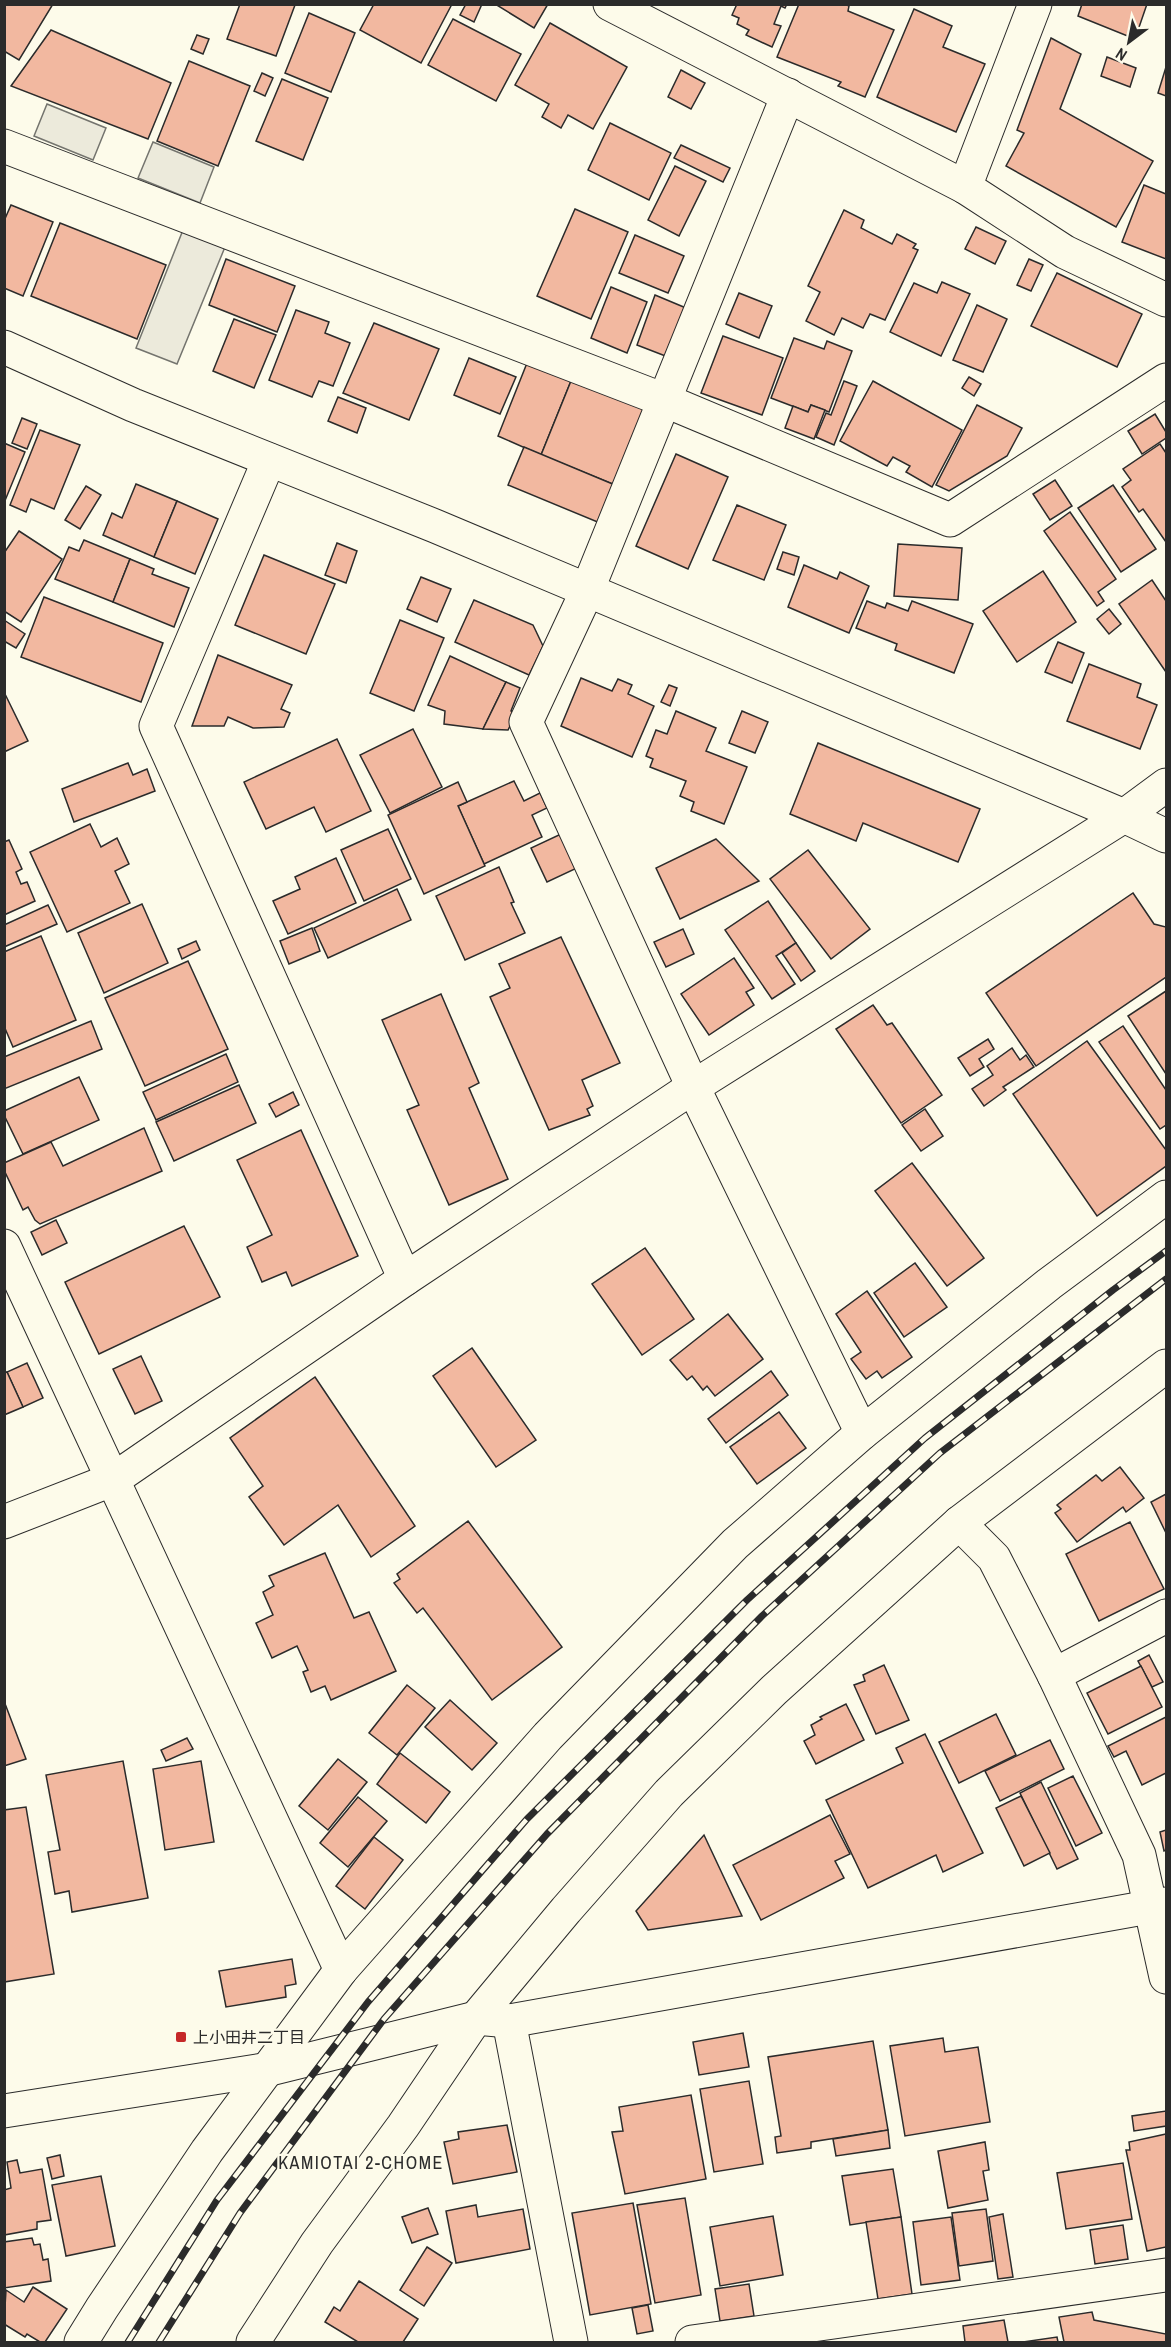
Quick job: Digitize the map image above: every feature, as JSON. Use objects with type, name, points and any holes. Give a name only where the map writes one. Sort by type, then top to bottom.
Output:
[{"type":"street","points":[[610,4],[965,187],[1065,252],[1167,300]]},
{"type":"street","points":[[965,187],[1035,4]]},
{"type":"street","points":[[788,95],[587,591],[526,723],[693,1087],[862,1433]]},
{"type":"street","points":[[4,146],[664,400],[950,520],[1167,380]]},
{"type":"street","points":[[4,347],[133,405],[435,525],[1167,836]]},
{"type":"street","points":[[270,460],[156,726],[405,1279]]},
{"type":"street","points":[[4,1522],[114,1479],[405,1279],[693,1087],[1124,816],[1167,785]]},
{"type":"street","points":[[81,2343],[207,2151],[270,2069],[341,1970],[548,1736],[735,1544],[862,1433],[1049,1284],[1167,1197]]},
{"type":"street","points":[[4,1246],[341,1970]]},
{"type":"street","points":[[253,2343],[317,2243],[403,2126],[476,2018],[566,1910],[669,1793],[774,1690],[959,1523],[1167,1366]]},
{"type":"street","points":[[959,1523],[994,1558],[1054,1675],[1140,1854],[1159,1905],[1167,1977]]},
{"type":"street","points":[[1054,1675],[1167,1616]]},
{"type":"street","points":[[4,2111],[270,2069],[476,2018],[509,2021],[1159,1905]]},
{"type":"street","points":[[509,2021],[571,2343]]},
{"type":"street","points":[[692,2343],[1167,2275]]},
{"type":"shaded area","points":[[47,104],[106,128],[93,160],[34,136]]},
{"type":"shaded area","points":[[153,142],[214,167],[200,203],[138,178]]},
{"type":"shaded area","points":[[183,230],[225,247],[177,364],[136,348]]},
{"type":"building","points":[[4,4],[53,4],[19,60],[4,51]]},
{"type":"building","points":[[240,4],[295,5],[276,56],[227,39]]},
{"type":"building","points":[[374,4],[452,4],[421,63],[360,30]]},
{"type":"building","points":[[466,4],[482,4],[474,22],[460,15]]},
{"type":"building","points":[[495,4],[548,4],[534,28]]},
{"type":"building","points":[[737,4],[787,4],[785,8],[781,6],[774,24],[781,26],[772,47],[746,35],[749,30],[737,24],[739,18],[732,15]]},
{"type":"building","points":[[799,4],[845,4],[849,6],[848,11],[894,30],[865,97],[838,86],[841,82],[777,57]]},
{"type":"building","points":[[1082,4],[1147,4],[1135,39],[1078,16]]},
{"type":"building","points":[[914,9],[952,26],[943,47],[985,64],[956,132],[877,97]]},
{"type":"building","points":[[309,13],[355,33],[331,92],[285,73]]},
{"type":"building","points":[[453,19],[521,54],[496,101],[428,65]]},
{"type":"building","points":[[550,23],[627,67],[593,129],[568,115],[561,128],[542,117],[549,104],[515,85]]},
{"type":"building","points":[[51,30],[171,83],[148,139],[11,86]]},
{"type":"building","points":[[197,35],[209,39],[203,54],[191,49]]},
{"type":"building","points":[[1051,38],[1081,54],[1060,109],[1153,161],[1116,227],[1006,166],[1024,133],[1017,130]]},
{"type":"building","points":[[1107,57],[1136,68],[1130,87],[1101,76]]},
{"type":"building","points":[[189,61],[250,86],[218,166],[157,141]]},
{"type":"building","points":[[1166,67],[1166,96],[1158,93]]},
{"type":"building","points":[[681,70],[705,83],[691,109],[668,97]]},
{"type":"building","points":[[262,73],[273,78],[265,96],[254,91]]},
{"type":"building","points":[[282,79],[328,98],[303,160],[256,141]]},
{"type":"building","points":[[610,123],[671,153],[649,200],[588,170]]},
{"type":"building","points":[[681,145],[730,168],[723,182],[674,158]]},
{"type":"building","points":[[675,166],[706,181],[679,236],[648,220]]},
{"type":"building","points":[[1144,185],[1166,194],[1166,259],[1122,242]]},
{"type":"building","points":[[11,205],[53,222],[23,296],[4,288],[4,221]]},
{"type":"building","points":[[575,209],[628,232],[591,319],[537,296]]},
{"type":"building","points":[[844,210],[864,220],[861,228],[892,244],[897,234],[916,244],[913,248],[918,250],[885,320],[870,314],[863,328],[842,318],[834,335],[806,321],[820,292],[808,286]]},
{"type":"building","points":[[60,223],[166,265],[137,339],[31,296]]},
{"type":"building","points":[[976,227],[1006,241],[995,264],[965,249]]},
{"type":"building","points":[[635,235],[684,256],[668,293],[619,273]]},
{"type":"building","points":[[226,259],[295,286],[277,332],[209,305]]},
{"type":"building","points":[[1029,259],[1043,265],[1031,291],[1017,285]]},
{"type":"building","points":[[1057,273],[1142,314],[1117,367],[1031,326]]},
{"type":"building","points":[[942,282],[970,294],[941,356],[890,332],[914,283],[937,293]]},
{"type":"building","points":[[611,287],[647,302],[627,353],[591,338]]},
{"type":"building","points":[[739,293],[772,306],[759,338],[726,324]]},
{"type":"building","points":[[655,295],[686,308],[668,357],[637,345]]},
{"type":"building","points":[[977,305],[1007,319],[983,372],[953,360]]},
{"type":"building","points":[[296,310],[329,322],[325,333],[350,343],[333,386],[319,381],[312,397],[269,380]]},
{"type":"building","points":[[234,319],[276,335],[254,388],[213,371]]},
{"type":"building","points":[[374,323],[439,349],[409,420],[343,393]]},
{"type":"building","points":[[723,336],[783,358],[762,415],[701,393]]},
{"type":"building","points":[[794,338],[824,349],[827,341],[852,351],[829,412],[811,405],[808,412],[771,398]]},
{"type":"building","points":[[469,358],[516,377],[500,414],[454,395]]},
{"type":"building","points":[[529,358],[573,376],[541,455],[498,436]]},
{"type":"building","points":[[573,376],[647,406],[615,485],[541,455]]},
{"type":"building","points":[[969,377],[981,384],[974,396],[962,388]]},
{"type":"building","points":[[844,381],[857,386],[834,445],[816,437],[826,413],[831,415]]},
{"type":"building","points":[[873,381],[962,430],[932,487],[906,472],[910,466],[893,457],[887,466],[840,441]]},
{"type":"building","points":[[338,397],[366,408],[357,433],[328,421]]},
{"type":"building","points":[[811,405],[825,410],[814,439],[785,428],[793,406],[808,412]]},
{"type":"building","points":[[977,405],[1022,428],[1007,456],[949,491],[936,485]]},
{"type":"building","points":[[1155,414],[1166,432],[1166,438],[1142,454],[1128,431]]},
{"type":"building","points":[[22,418],[37,424],[27,449],[12,443]]},
{"type":"building","points":[[40,430],[80,445],[54,509],[31,499],[26,512],[10,505]]},
{"type":"building","points":[[4,443],[25,452],[4,503]]},
{"type":"building","points":[[1160,444],[1166,453],[1166,542],[1143,509],[1139,512],[1122,487],[1131,480],[1123,469]]},
{"type":"building","points":[[524,447],[615,485],[600,523],[508,485]]},
{"type":"building","points":[[676,454],[728,477],[688,569],[636,546]]},
{"type":"building","points":[[1055,480],[1072,506],[1050,520],[1033,494]]},
{"type":"building","points":[[136,484],[177,501],[154,557],[103,535],[112,513],[122,518]]},
{"type":"building","points":[[1113,485],[1156,549],[1121,572],[1078,508]]},
{"type":"building","points":[[86,486],[101,495],[80,529],[65,520]]},
{"type":"building","points":[[177,501],[218,519],[195,574],[154,557]]},
{"type":"building","points":[[737,505],[786,525],[764,580],[713,560]]},
{"type":"building","points":[[1070,512],[1116,579],[1098,592],[1104,601],[1097,606],[1044,531]]},
{"type":"building","points":[[19,531],[62,559],[21,622],[4,611],[4,553]]},
{"type":"building","points":[[84,540],[130,559],[113,602],[55,579],[69,547],[79,551]]},
{"type":"building","points":[[337,543],[357,551],[346,583],[325,575]]},
{"type":"building","points":[[898,544],[962,548],[958,600],[894,596]]},
{"type":"building","points":[[783,552],[799,557],[794,575],[777,569]]},
{"type":"building","points":[[264,555],[335,584],[306,654],[235,625]]},
{"type":"building","points":[[130,559],[154,569],[152,574],[189,588],[174,627],[113,602]]},
{"type":"building","points":[[804,565],[837,579],[840,572],[869,586],[849,633],[788,607]]},
{"type":"building","points":[[1043,571],[1076,622],[1017,662],[983,611]]},
{"type":"building","points":[[421,577],[451,589],[437,622],[407,609]]},
{"type":"building","points":[[1152,580],[1166,601],[1166,672],[1119,604]]},
{"type":"building","points":[[44,597],[163,643],[141,702],[21,657]]},
{"type":"building","points":[[474,600],[533,625],[543,646],[529,675],[455,642]]},
{"type":"building","points":[[867,601],[885,608],[887,603],[908,611],[912,601],[973,624],[954,673],[895,650],[897,644],[856,628]]},
{"type":"building","points":[[1109,609],[1121,624],[1109,634],[1097,619]]},
{"type":"building","points":[[4,620],[25,634],[16,648],[4,641]]},
{"type":"building","points":[[400,620],[444,638],[414,711],[370,693]]},
{"type":"building","points":[[1058,642],[1084,653],[1072,683],[1045,672]]},
{"type":"building","points":[[218,655],[292,685],[281,709],[290,713],[284,727],[253,728],[228,717],[224,726],[192,726]]},
{"type":"building","points":[[450,656],[506,682],[483,729],[444,724],[445,711],[428,705]]},
{"type":"building","points":[[1089,664],[1141,684],[1137,697],[1157,705],[1140,749],[1067,721]]},
{"type":"building","points":[[581,678],[612,691],[618,679],[632,685],[628,694],[654,706],[632,757],[561,726]]},
{"type":"building","points":[[506,682],[520,688],[511,711],[516,714],[508,730],[483,729]]},
{"type":"building","points":[[669,685],[677,688],[670,706],[661,702]]},
{"type":"building","points":[[4,692],[28,741],[4,752]]},
{"type":"building","points":[[676,711],[716,728],[706,751],[747,767],[724,824],[691,811],[694,802],[680,796],[686,781],[650,767],[653,759],[646,756],[656,730],[667,734]]},
{"type":"building","points":[[742,711],[768,722],[755,753],[729,743]]},
{"type":"building","points":[[413,729],[442,787],[390,813],[360,755]]},
{"type":"building","points":[[337,739],[371,811],[326,832],[314,807],[266,829],[244,782]]},
{"type":"building","points":[[818,743],[980,809],[958,862],[863,823],[856,841],[790,814]]},
{"type":"building","points":[[128,763],[133,775],[147,769],[155,791],[74,822],[62,789]]},
{"type":"building","points":[[514,781],[524,801],[540,793],[547,808],[532,815],[542,837],[484,864],[458,806]]},
{"type":"building","points":[[458,782],[467,802],[458,806],[485,866],[424,894],[388,815]]},
{"type":"building","points":[[90,824],[101,847],[117,838],[129,864],[115,871],[130,903],[67,932],[30,852]]},
{"type":"building","points":[[388,829],[411,879],[364,901],[341,850]]},
{"type":"building","points":[[561,834],[577,868],[547,882],[531,848]]},
{"type":"building","points":[[716,839],[759,881],[680,919],[656,868]]},
{"type":"building","points":[[9,840],[22,869],[16,872],[21,884],[27,882],[35,901],[4,915],[4,842]]},
{"type":"building","points":[[808,850],[870,929],[831,959],[770,879]]},
{"type":"building","points":[[336,858],[356,903],[288,934],[273,901],[300,889],[295,877]]},
{"type":"building","points":[[499,867],[514,902],[511,903],[525,933],[465,960],[436,896]]},
{"type":"building","points":[[397,889],[411,920],[328,958],[314,928]]},
{"type":"building","points":[[1133,893],[1154,924],[1166,927],[1166,977],[1036,1066],[986,993]]},
{"type":"building","points":[[768,901],[796,943],[776,956],[795,984],[772,999],[725,930]]},
{"type":"building","points":[[142,904],[168,963],[104,993],[78,933]]},
{"type":"building","points":[[48,905],[57,924],[4,947],[4,925]]},
{"type":"building","points":[[312,928],[320,951],[289,964],[280,941]]},
{"type":"building","points":[[683,929],[694,954],[666,967],[654,942]]},
{"type":"building","points":[[41,936],[76,1020],[13,1047],[4,1026],[4,952]]},
{"type":"building","points":[[561,937],[620,1063],[582,1080],[593,1106],[587,1109],[590,1115],[549,1130],[490,997],[510,988],[499,964]]},
{"type":"building","points":[[196,941],[200,950],[182,959],[178,949]]},
{"type":"building","points":[[796,943],[815,971],[801,981],[782,953]]},
{"type":"building","points":[[734,958],[754,988],[746,992],[754,1005],[709,1035],[681,994]]},
{"type":"building","points":[[188,961],[228,1049],[145,1086],[105,998]]},
{"type":"building","points":[[1166,991],[1166,1074],[1128,1016]]},
{"type":"building","points":[[441,994],[479,1083],[469,1088],[508,1179],[449,1205],[407,1110],[419,1105],[382,1020]]},
{"type":"building","points":[[873,1005],[887,1025],[892,1023],[942,1095],[901,1123],[836,1029]]},
{"type":"building","points":[[91,1021],[102,1049],[4,1089],[4,1057]]},
{"type":"building","points":[[1123,1026],[1166,1090],[1166,1125],[1160,1129],[1099,1042]]},
{"type":"building","points":[[988,1039],[994,1049],[979,1059],[984,1067],[970,1076],[958,1058]]},
{"type":"building","points":[[1087,1041],[1166,1150],[1166,1166],[1097,1216],[1013,1094]]},
{"type":"building","points":[[1012,1048],[1020,1060],[1026,1055],[1034,1067],[1003,1087],[1006,1090],[984,1106],[972,1089],[993,1075],[987,1066]]},
{"type":"building","points":[[226,1054],[238,1082],[156,1120],[143,1092]]},
{"type":"building","points":[[79,1077],[99,1120],[23,1154],[4,1111]]},
{"type":"building","points":[[239,1085],[256,1123],[174,1161],[156,1122]]},
{"type":"building","points":[[293,1092],[299,1105],[276,1117],[269,1104]]},
{"type":"building","points":[[925,1109],[943,1136],[921,1151],[902,1125]]},
{"type":"building","points":[[144,1128],[162,1171],[40,1224],[28,1207],[23,1210],[4,1170],[4,1163],[51,1142],[63,1166]]},
{"type":"building","points":[[301,1130],[358,1256],[292,1286],[286,1272],[262,1282],[247,1247],[272,1235],[237,1160]]},
{"type":"building","points":[[912,1163],[984,1258],[947,1286],[875,1191]]},
{"type":"building","points":[[56,1220],[67,1243],[42,1255],[31,1232]]},
{"type":"building","points":[[184,1226],[220,1297],[99,1354],[65,1282]]},
{"type":"building","points":[[645,1248],[694,1319],[642,1355],[592,1284]]},
{"type":"building","points":[[915,1263],[947,1307],[904,1337],[874,1293]]},
{"type":"building","points":[[867,1291],[912,1357],[882,1378],[877,1371],[866,1379],[851,1359],[861,1352],[836,1314]]},
{"type":"building","points":[[728,1314],[763,1359],[715,1396],[707,1386],[703,1390],[692,1376],[687,1380],[670,1360]]},
{"type":"building","points":[[472,1348],[536,1440],[496,1467],[433,1376]]},
{"type":"building","points":[[141,1356],[162,1401],[135,1414],[113,1369]]},
{"type":"building","points":[[27,1363],[43,1398],[23,1407],[7,1372]]},
{"type":"building","points":[[771,1371],[788,1395],[726,1443],[708,1419]]},
{"type":"building","points":[[7,1372],[23,1407],[4,1415],[4,1373]]},
{"type":"building","points":[[315,1377],[415,1526],[371,1557],[338,1505],[284,1545],[249,1497],[263,1486],[230,1438]]},
{"type":"building","points":[[779,1412],[806,1448],[757,1484],[730,1447]]},
{"type":"building","points":[[1120,1467],[1144,1498],[1126,1512],[1123,1507],[1077,1542],[1055,1513],[1061,1509],[1057,1505],[1096,1475],[1102,1481]]},
{"type":"building","points":[[1166,1494],[1166,1533],[1151,1502]]},
{"type":"building","points":[[468,1521],[562,1647],[492,1700],[423,1608],[417,1613],[394,1583],[400,1579],[397,1574]]},
{"type":"building","points":[[1130,1522],[1164,1589],[1099,1621],[1066,1554]]},
{"type":"building","points":[[325,1553],[354,1618],[369,1612],[396,1671],[331,1700],[325,1686],[311,1692],[303,1672],[308,1670],[297,1646],[272,1658],[256,1623],[273,1615],[263,1592],[274,1586],[269,1576]]},
{"type":"building","points":[[1149,1655],[1163,1682],[1152,1687],[1138,1661]]},
{"type":"building","points":[[884,1665],[909,1720],[876,1734],[854,1685],[865,1681],[863,1675]]},
{"type":"building","points":[[1141,1666],[1162,1707],[1108,1734],[1087,1693]]},
{"type":"building","points":[[407,1685],[435,1708],[397,1755],[369,1733]]},
{"type":"building","points":[[450,1700],[497,1743],[472,1770],[425,1727]]},
{"type":"building","points":[[4,1701],[26,1759],[4,1766]]},
{"type":"building","points":[[846,1704],[864,1740],[816,1764],[804,1741],[815,1735],[811,1725],[822,1719],[820,1717]]},
{"type":"building","points":[[996,1714],[1016,1755],[959,1783],[939,1742]]},
{"type":"building","points":[[1166,1717],[1166,1773],[1142,1785],[1126,1751],[1114,1757],[1108,1746]]},
{"type":"building","points":[[925,1734],[983,1853],[943,1872],[936,1855],[868,1888],[826,1800],[903,1763],[896,1748]]},
{"type":"building","points":[[187,1738],[193,1749],[166,1761],[161,1750]]},
{"type":"building","points":[[1050,1740],[1064,1769],[1000,1801],[985,1771]]},
{"type":"building","points":[[400,1753],[450,1792],[426,1823],[377,1784]]},
{"type":"building","points":[[338,1759],[367,1782],[328,1830],[299,1806]]},
{"type":"building","points":[[123,1761],[148,1898],[72,1912],[69,1891],[55,1894],[48,1852],[60,1850],[46,1775]]},
{"type":"building","points":[[201,1761],[214,1842],[165,1850],[153,1769]]},
{"type":"building","points":[[1073,1776],[1102,1833],[1076,1846],[1048,1788]]},
{"type":"building","points":[[1041,1782],[1078,1859],[1057,1869],[1020,1793]]},
{"type":"building","points":[[1021,1796],[1050,1853],[1024,1866],[996,1808]]},
{"type":"building","points":[[358,1797],[387,1821],[348,1867],[320,1843]]},
{"type":"building","points":[[26,1807],[54,1974],[4,1982],[4,1810]]},
{"type":"building","points":[[830,1815],[850,1854],[835,1861],[844,1878],[761,1920],[733,1865]]},
{"type":"building","points":[[1166,1830],[1166,1850],[1164,1851],[1160,1832]]},
{"type":"building","points":[[704,1835],[742,1916],[648,1930],[636,1911]]},
{"type":"building","points":[[374,1837],[403,1860],[365,1909],[336,1886]]},
{"type":"building","points":[[292,1959],[296,1984],[285,1986],[286,1997],[226,2007],[219,1971]]},
{"type":"building","points":[[743,2033],[749,2067],[699,2075],[693,2042]]},
{"type":"building","points":[[943,2038],[945,2052],[978,2047],[990,2122],[905,2136],[890,2046]]},
{"type":"building","points":[[873,2041],[888,2130],[811,2142],[811,2148],[777,2153],[775,2137],[781,2136],[768,2057]]},
{"type":"building","points":[[749,2081],[763,2164],[714,2172],[700,2089]]},
{"type":"building","points":[[691,2095],[706,2179],[625,2194],[612,2132],[623,2131],[619,2107]]},
{"type":"building","points":[[1166,2111],[1166,2126],[1134,2131],[1132,2116]]},
{"type":"building","points":[[507,2125],[517,2172],[453,2184],[444,2142],[459,2139],[458,2132]]},
{"type":"building","points":[[888,2130],[890,2148],[836,2156],[833,2139]]},
{"type":"building","points":[[1166,2134],[1166,2247],[1147,2251],[1126,2150],[1130,2150],[1129,2142]]},
{"type":"building","points":[[985,2142],[989,2170],[983,2171],[988,2200],[948,2208],[938,2151]]},
{"type":"building","points":[[60,2155],[64,2176],[52,2179],[47,2158]]},
{"type":"building","points":[[17,2160],[20,2173],[42,2169],[51,2220],[37,2222],[37,2229],[4,2235],[4,2190],[11,2188],[7,2162]]},
{"type":"building","points":[[1123,2163],[1132,2219],[1066,2229],[1057,2173]]},
{"type":"building","points":[[893,2169],[901,2217],[850,2225],[842,2176]]},
{"type":"building","points":[[101,2176],[115,2246],[66,2256],[52,2185]]},
{"type":"building","points":[[685,2198],[701,2295],[655,2303],[637,2205]]},
{"type":"building","points":[[633,2203],[651,2304],[590,2315],[572,2213]]},
{"type":"building","points":[[476,2205],[478,2217],[523,2209],[530,2249],[456,2263],[446,2211]]},
{"type":"building","points":[[428,2208],[438,2234],[412,2243],[402,2217]]},
{"type":"building","points":[[986,2209],[993,2261],[959,2266],[952,2213]]},
{"type":"building","points":[[1003,2214],[1013,2277],[998,2279],[989,2217]]},
{"type":"building","points":[[773,2216],[783,2275],[720,2286],[710,2227]]},
{"type":"building","points":[[901,2217],[912,2294],[878,2299],[866,2222]]},
{"type":"building","points":[[951,2217],[960,2280],[921,2285],[913,2222]]},
{"type":"building","points":[[1123,2225],[1128,2259],[1095,2264],[1090,2230]]},
{"type":"building","points":[[32,2238],[34,2245],[40,2244],[43,2260],[48,2259],[51,2281],[4,2288],[4,2242]]},
{"type":"building","points":[[427,2247],[452,2263],[424,2306],[400,2290]]},
{"type":"building","points":[[359,2281],[418,2319],[403,2342],[358,2342],[325,2322],[334,2307],[340,2311]]},
{"type":"building","points":[[749,2284],[754,2316],[720,2321],[715,2289]]},
{"type":"building","points":[[33,2287],[67,2309],[45,2342],[40,2342],[27,2334],[25,2337],[4,2324],[6,2290],[24,2302]]},
{"type":"building","points":[[648,2305],[653,2331],[637,2334],[632,2308]]},
{"type":"building","points":[[1092,2312],[1094,2320],[1166,2334],[1166,2342],[1064,2342],[1059,2317]]},
{"type":"building","points":[[1004,2320],[1008,2342],[965,2342],[963,2326]]},
{"type":"building","points":[[1057,2337],[1058,2342],[1023,2342]]},
{"type":"railway","points":[[128,2342],[217,2200],[368,2002],[527,1819],[747,1600],[925,1438],[1166,1251]]},
{"type":"railway","points":[[159,2342],[240,2213],[384,2019],[547,1834],[762,1616],[940,1453],[1166,1279]]},
{"type":"place","name":"上小田井二丁目","points":[[181,2037]]},
{"type":"district","name":"KAMIOTAI 2-CHOME","points":[[361,2163]]}]
